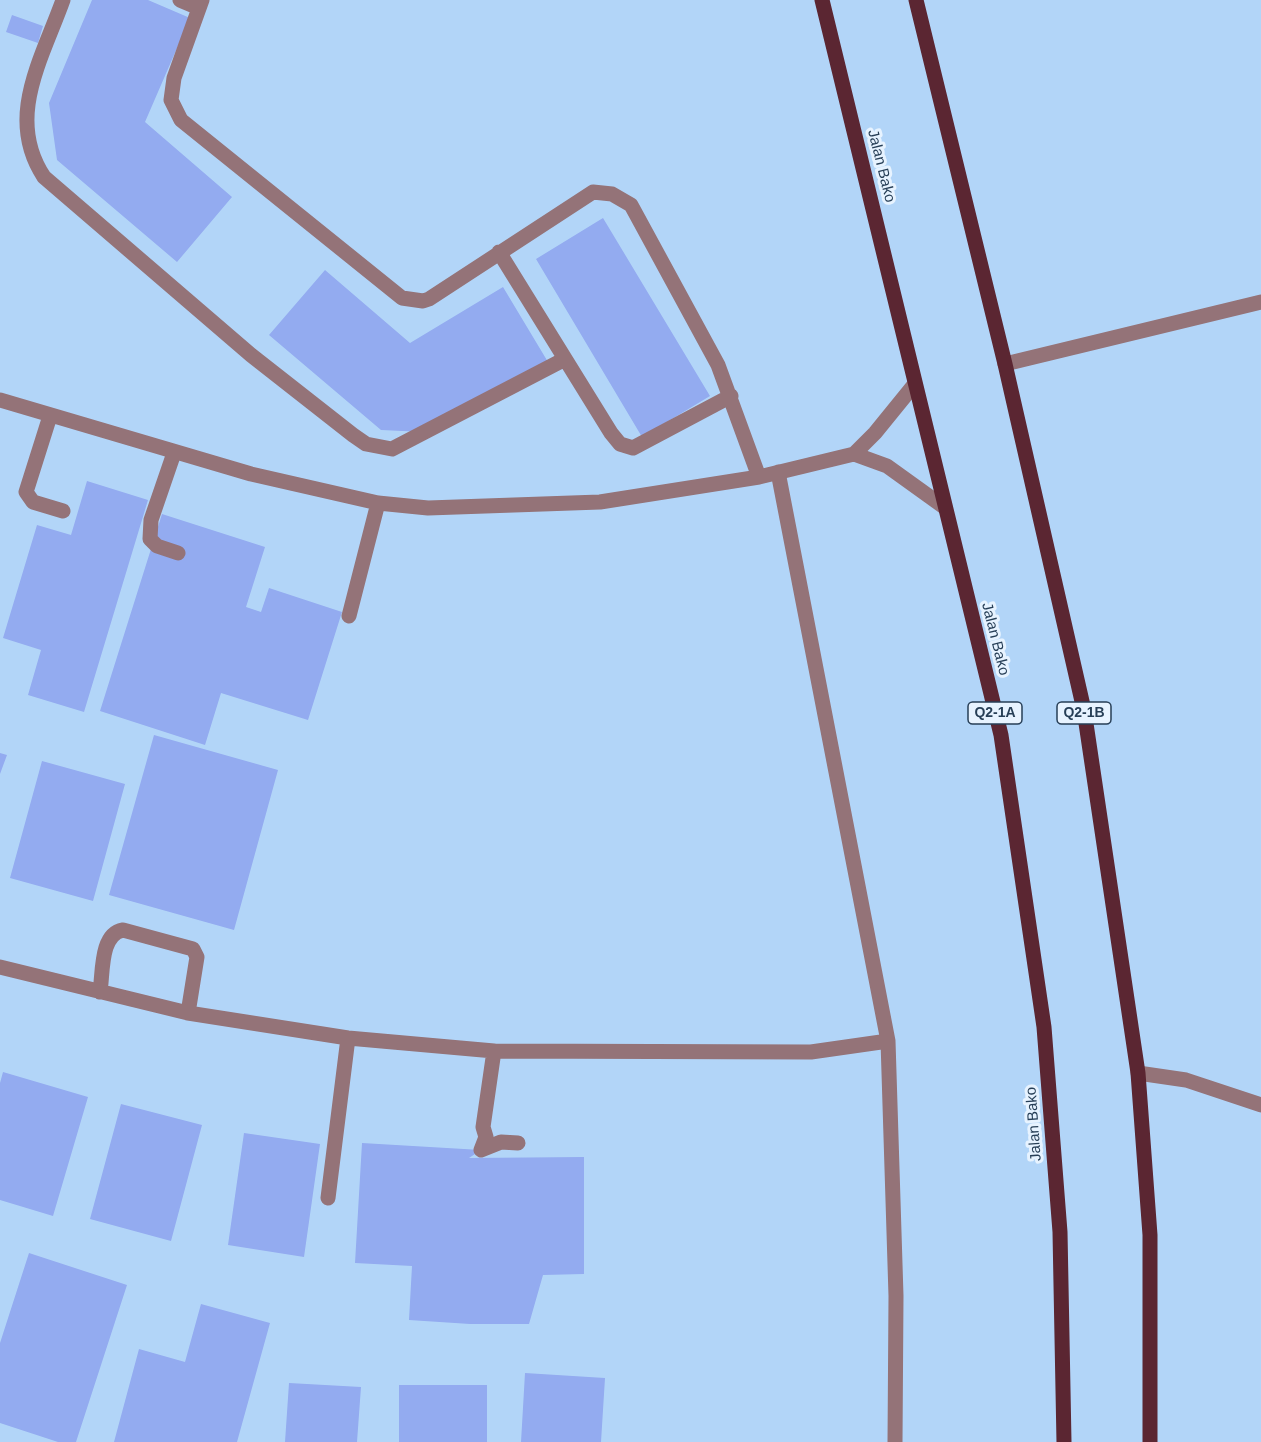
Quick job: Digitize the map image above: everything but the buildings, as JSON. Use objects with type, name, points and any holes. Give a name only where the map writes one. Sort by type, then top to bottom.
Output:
[{"type":"main road","name":"Jalan Bako","points":[[822,0],[1001,735],[1044,1026],[1060,1232],[1064,1442]]},
{"type":"main road","name":"Q2-1B","points":[[916,0],[1005,364],[1084,710],[1138,1073],[1150,1235],[1150,1442]]},
{"type":"street","points":[[63,0],[26,104],[31,153],[44,177],[251,355],[360,440],[366,444],[392,449],[565,359]]},
{"type":"street","points":[[180,0],[200,4],[174,78],[171,100],[181,120],[402,298],[423,301],[593,192],[602,191],[623,199],[631,205],[718,366],[731,396],[759,477]]},
{"type":"street","points":[[499,252],[620,444],[633,447],[731,396]]},
{"type":"street","points":[[1005,364],[1261,302]]},
{"type":"street","points":[[0,400],[251,474],[378,503],[428,508],[600,502],[759,477],[854,454],[875,433],[914,385]]},
{"type":"street","points":[[50,416],[26,492],[33,502],[63,511]]},
{"type":"street","points":[[174,453],[151,520],[150,539],[157,546],[178,553]]},
{"type":"street","points":[[854,454],[888,466],[944,507]]},
{"type":"street","points":[[778,472],[888,1041],[896,1296],[895,1442]]},
{"type":"street","points":[[349,616],[378,503]]},
{"type":"street","points":[[100,992],[107,941],[114,932],[123,930],[193,949],[197,957],[188,1014]]},
{"type":"street","points":[[0,967],[188,1014],[348,1038],[494,1050],[812,1052],[888,1041]]},
{"type":"street","points":[[328,1198],[348,1038]]},
{"type":"street","points":[[494,1050],[483,1127],[486,1137],[481,1150],[501,1142],[518,1143]]},
{"type":"street","points":[[1138,1073],[1186,1080],[1261,1105]]}]
